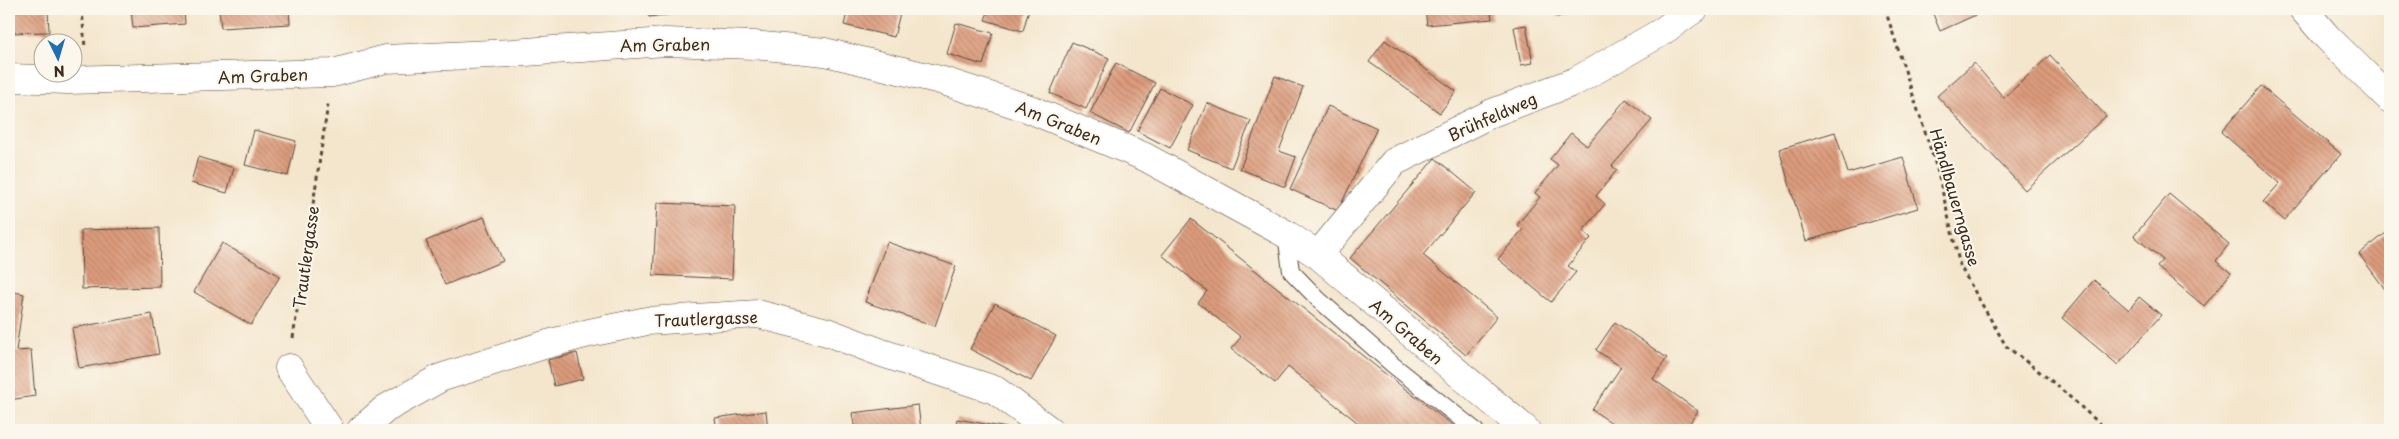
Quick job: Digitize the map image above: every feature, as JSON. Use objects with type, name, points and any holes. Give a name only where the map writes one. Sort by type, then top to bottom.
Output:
[{"type":"street","name":"Brühfeldweg","points":[[1318,255],[1394,162],[1492,112],[1576,81],[1660,33],[1694,9]]},
{"type":"street","points":[[2303,9],[2327,37],[2390,99]]},
{"type":"street","name":"Am Graben","points":[[9,78],[68,80],[333,73],[386,59],[512,53],[665,42],[754,45],[825,52],[940,80],[1027,108],[1145,157],[1286,234],[1318,255],[1496,407],[1526,430]]},
{"type":"street","name":"Trautlergasse","points":[[361,430],[385,409],[440,378],[544,345],[647,321],[758,314],[827,332],[882,353],[995,390],[1049,430]]},
{"type":"street","points":[[289,368],[330,430]]},
{"type":"lane","name":"Am Graben","points":[[1286,234],[1291,271],[1318,299],[1401,371],[1475,430]]},
{"type":"path","points":[[82,9],[84,39]]},
{"type":"path","name":"Händlbauerngasse","points":[[1885,9],[1937,169],[1960,266],[2006,346],[2054,383],[2107,430]]},
{"type":"path","name":"Trautlergasse","points":[[289,368],[333,73]]},
{"type":"building","points":[[9,9],[48,9],[49,32],[9,33]]},
{"type":"building","points":[[131,9],[184,9],[185,24],[133,28]]},
{"type":"building","points":[[219,9],[289,9],[290,24],[221,28]]},
{"type":"building","points":[[648,9],[704,9],[704,10],[649,17]]},
{"type":"building","points":[[848,9],[901,9],[894,37],[844,25]]},
{"type":"building","points":[[989,9],[1029,9],[1023,31],[985,20]]},
{"type":"building","points":[[1425,9],[1491,9],[1492,19],[1427,25]]},
{"type":"building","points":[[1554,9],[1579,9],[1557,17]]},
{"type":"building","points":[[1931,9],[1989,9],[1940,31]]},
{"type":"building","points":[[956,23],[993,33],[983,65],[947,54]]},
{"type":"building","points":[[1526,25],[1533,63],[1521,65],[1514,27]]},
{"type":"building","points":[[1385,40],[1456,91],[1440,113],[1369,62]]},
{"type":"building","points":[[1072,42],[1109,58],[1086,109],[1050,93]]},
{"type":"building","points":[[2050,55],[2106,116],[2025,190],[1937,96],[1974,63],[2004,98]]},
{"type":"building","points":[[1116,63],[1155,83],[1129,133],[1090,113]]},
{"type":"building","points":[[1275,76],[1303,87],[1279,151],[1296,157],[1285,187],[1240,169]]},
{"type":"building","points":[[2261,86],[2341,154],[2284,220],[2263,202],[2280,183],[2221,132]]},
{"type":"building","points":[[1160,88],[1193,105],[1170,148],[1137,131]]},
{"type":"building","points":[[1626,99],[1652,120],[1612,166],[1617,170],[1596,196],[1605,204],[1583,231],[1591,238],[1568,266],[1576,272],[1551,302],[1498,259],[1523,229],[1517,225],[1540,197],[1535,193],[1558,165],[1550,159],[1571,133],[1587,146]]},
{"type":"building","points":[[1207,103],[1251,121],[1231,168],[1187,150]]},
{"type":"building","points":[[1328,106],[1377,128],[1338,211],[1290,189]]},
{"type":"building","points":[[254,130],[296,141],[288,176],[245,165]]},
{"type":"building","points":[[1835,132],[1848,173],[1903,157],[1918,208],[1806,241],[1779,149]]},
{"type":"building","points":[[198,157],[234,168],[227,193],[191,183]]},
{"type":"building","points":[[1435,158],[1476,192],[1423,255],[1497,317],[1466,355],[1350,258]]},
{"type":"building","points":[[2169,194],[2229,244],[2216,261],[2231,273],[2204,306],[2157,267],[2163,260],[2134,236]]},
{"type":"building","points":[[657,203],[735,206],[732,279],[653,275]]},
{"type":"building","points":[[484,217],[503,261],[445,285],[426,241]]},
{"type":"building","points":[[1191,219],[1459,430],[1367,430],[1288,367],[1275,383],[1231,349],[1241,337],[1198,303],[1207,291],[1162,255]]},
{"type":"building","points":[[159,228],[160,287],[82,289],[81,230]]},
{"type":"building","points":[[2390,230],[2390,296],[2359,254]]},
{"type":"building","points":[[887,242],[956,266],[935,326],[865,302]]},
{"type":"building","points":[[222,243],[280,276],[251,325],[194,292]]},
{"type":"building","points":[[2094,280],[2129,310],[2139,297],[2161,315],[2118,365],[2062,318]]},
{"type":"building","points":[[9,291],[24,294],[16,351],[31,350],[35,396],[9,400]]},
{"type":"building","points":[[995,303],[1056,336],[1031,381],[970,349]]},
{"type":"building","points":[[152,314],[159,354],[79,368],[72,328]]},
{"type":"building","points":[[1615,322],[1667,358],[1653,379],[1698,411],[1685,430],[1623,430],[1592,410],[1621,367],[1596,350]]},
{"type":"building","points":[[577,353],[583,379],[554,386],[548,360]]},
{"type":"building","points":[[918,405],[921,430],[855,430],[852,413]]},
{"type":"building","points":[[766,411],[768,430],[717,430],[715,418]]},
{"type":"building","points":[[957,419],[1013,429],[1013,430],[955,430]]}]
